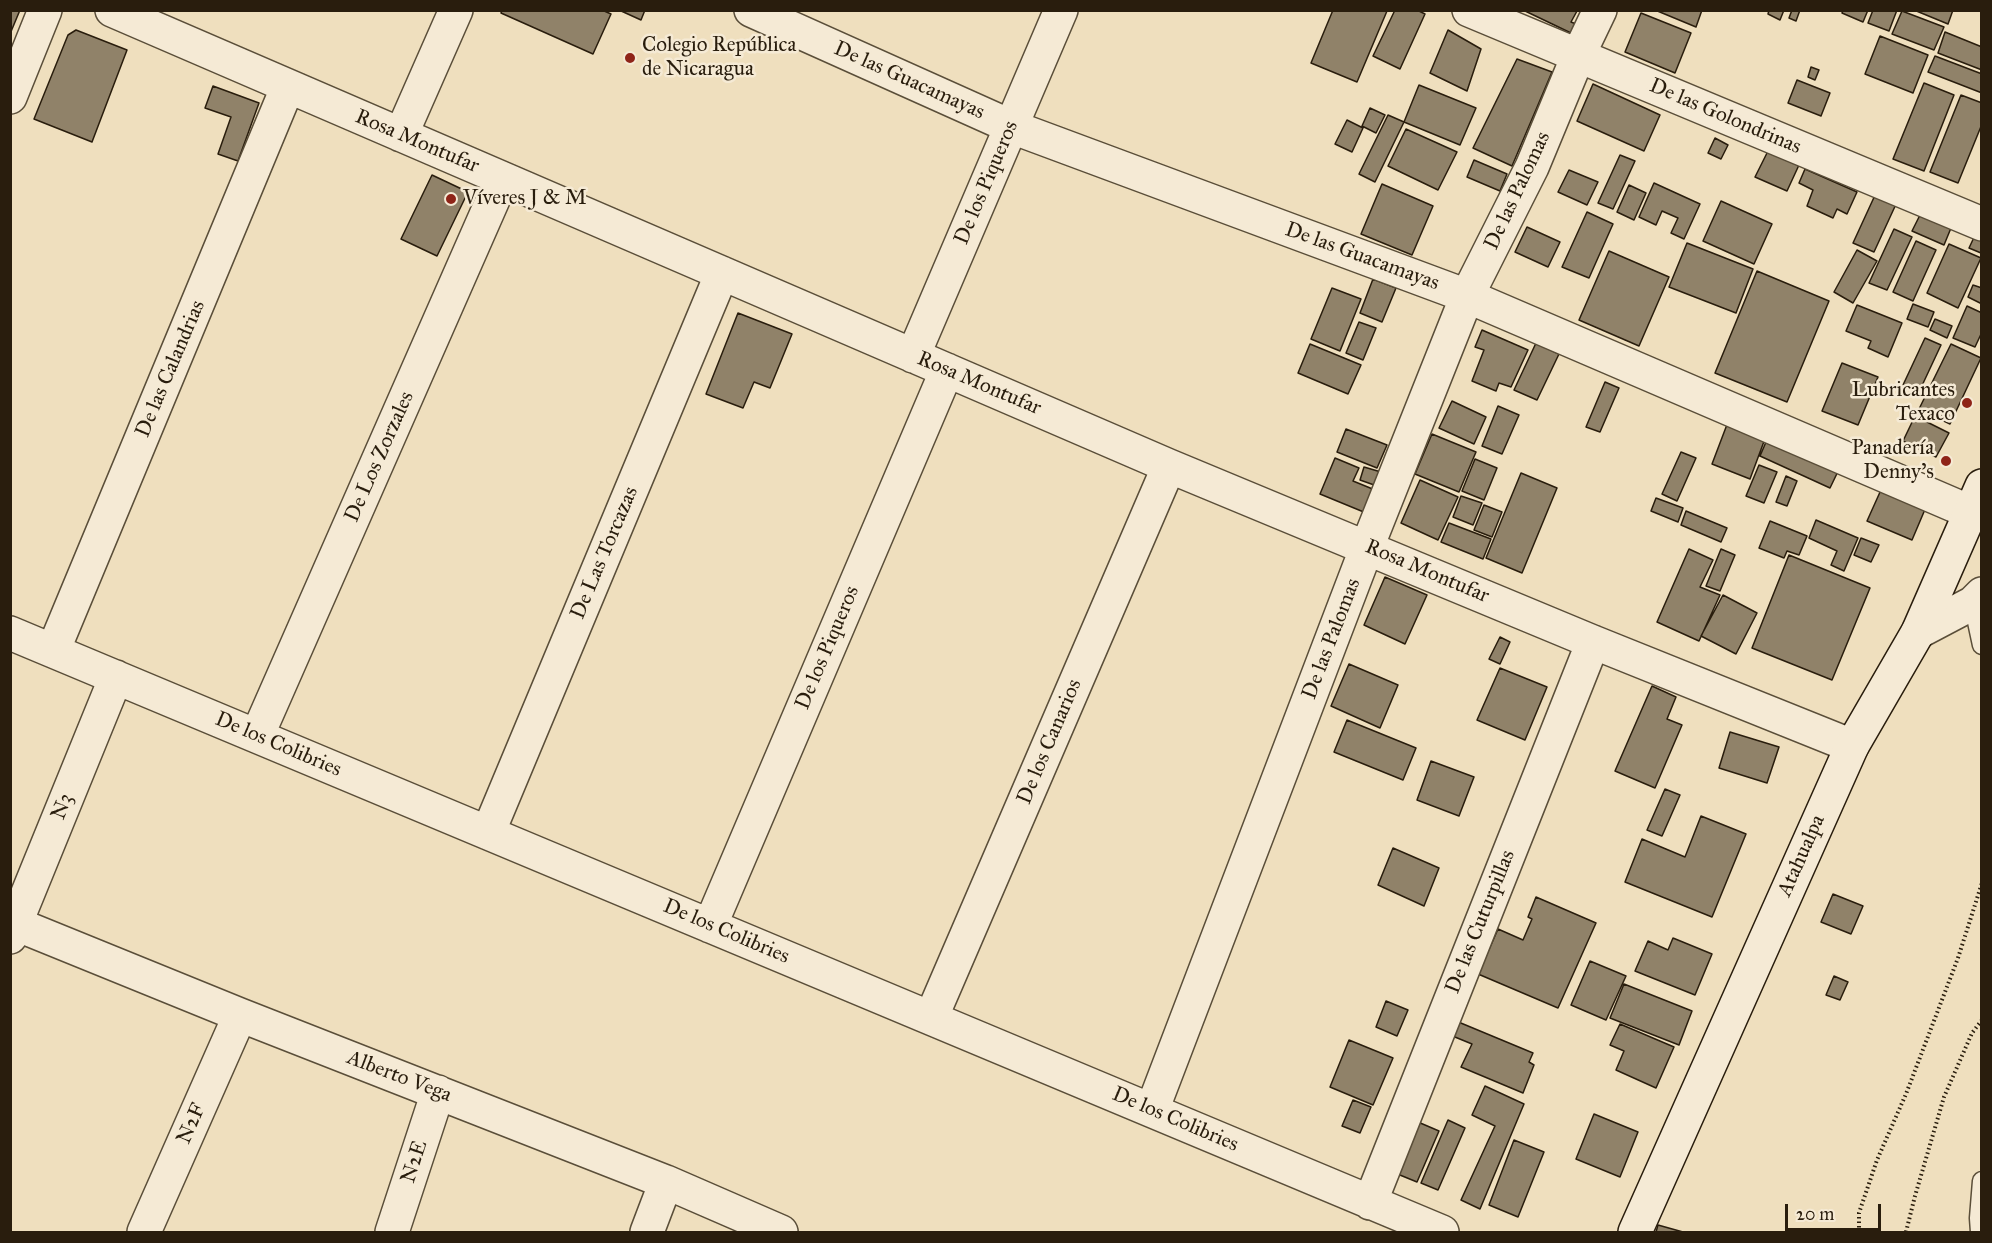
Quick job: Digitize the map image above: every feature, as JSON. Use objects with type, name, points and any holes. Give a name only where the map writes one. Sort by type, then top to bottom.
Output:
[{"type":"street","points":[[10,97],[45,10]]},
{"type":"street","name":"Rosa Montufar","points":[[112,10],[1169,466],[1593,642],[1852,746]]},
{"type":"street","points":[[402,135],[456,10]]},
{"type":"street","name":"De las Guacamayas","points":[[751,10],[1012,127],[1467,296],[1976,499]]},
{"type":"street","name":"De los Piqueros","points":[[912,356],[1061,10]]},
{"type":"street","name":"De las Golondrinas","points":[[1469,10],[1982,224]]},
{"type":"street","name":"De las Palomas","points":[[1152,1110],[1367,547],[1467,296],[1532,167],[1578,56],[1600,10]]},
{"type":"street","name":"De las Calandrias","points":[[53,651],[288,86]]},
{"type":"street","name":"De Los Zorzales","points":[[257,736],[502,179]]},
{"type":"street","name":"De Las Torcazas","points":[[488,833],[722,273]]},
{"type":"street","name":"De los Piqueros","points":[[710,926],[947,370]]},
{"type":"street","name":"De los Canarios","points":[[931,1018],[1169,466]]},
{"type":"street","name":"Atahualpa","points":[[1635,1233],[1852,746],[1918,632],[1976,499]]},
{"type":"street","points":[[1918,632],[1979,602]]},
{"type":"street","name":"De los Colibries","points":[[10,633],[1442,1233]]},
{"type":"street","name":"De las Cuturpillas","points":[[1370,1203],[1593,642]]},
{"type":"street","name":"N3","points":[[13,930],[116,677]]},
{"type":"street","name":"Alberto Vega","points":[[13,930],[438,1092],[666,1182],[782,1233]]},
{"type":"street","name":"N2F","points":[[144,1233],[240,1015]]},
{"type":"street","name":"N2E","points":[[392,1233],[438,1092]]},
{"type":"street","points":[[647,1233],[666,1182]]},
{"type":"lane","points":[[1979,602],[1982,645]]},
{"type":"lane","points":[[1980,1233],[1982,1181]]},
{"type":"path","points":[[1859,1233],[1859,1214],[1877,1161],[1906,1094],[1958,958],[1982,883]]},
{"type":"path","points":[[1906,1233],[1944,1097],[1972,1033],[1982,1020]]},
{"type":"building","points":[[10,10],[20,10],[10,34]]},
{"type":"building","points":[[502,10],[602,10],[611,14],[593,54],[501,13]]},
{"type":"building","points":[[619,10],[645,10],[641,20]]},
{"type":"building","points":[[1333,10],[1387,11],[1357,82],[1311,63]]},
{"type":"building","points":[[1395,10],[1417,10],[1425,14],[1400,69],[1373,56]]},
{"type":"building","points":[[1523,10],[1577,11],[1571,22],[1576,24],[1571,33]]},
{"type":"building","points":[[1655,10],[1702,10],[1696,27]]},
{"type":"building","points":[[1769,10],[1784,10],[1780,20],[1768,14]]},
{"type":"building","points":[[1792,10],[1800,10],[1796,21],[1789,18]]},
{"type":"building","points":[[1843,10],[1868,10],[1863,22],[1842,13]]},
{"type":"building","points":[[1873,10],[1897,10],[1889,31],[1868,23]]},
{"type":"building","points":[[1914,10],[1953,10],[1948,24]]},
{"type":"building","points":[[1902,11],[1944,27],[1934,50],[1892,34]]},
{"type":"building","points":[[1641,13],[1691,33],[1675,73],[1625,52]]},
{"type":"building","points":[[76,30],[127,50],[92,142],[34,119],[68,35]]},
{"type":"building","points":[[1448,30],[1481,49],[1467,91],[1430,73]]},
{"type":"building","points":[[1945,32],[1982,47],[1982,70],[1938,53]]},
{"type":"building","points":[[1880,36],[1928,55],[1913,93],[1865,74]]},
{"type":"building","points":[[1935,56],[1982,74],[1982,93],[1928,72]]},
{"type":"building","points":[[1517,59],[1552,72],[1512,166],[1473,148]]},
{"type":"building","points":[[1811,67],[1819,70],[1815,80],[1808,77]]},
{"type":"building","points":[[1797,80],[1830,93],[1821,116],[1788,103]]},
{"type":"building","points":[[1924,83],[1954,95],[1924,171],[1893,159]]},
{"type":"building","points":[[1593,84],[1660,115],[1644,151],[1577,121]]},
{"type":"building","points":[[1419,85],[1476,108],[1460,145],[1404,122]]},
{"type":"building","points":[[213,86],[259,103],[238,161],[218,154],[231,117],[205,108]]},
{"type":"building","points":[[1961,95],[1982,103],[1982,124],[1958,183],[1930,172]]},
{"type":"building","points":[[1370,108],[1385,115],[1376,133],[1362,126]]},
{"type":"building","points":[[1388,115],[1404,122],[1375,182],[1359,174]]},
{"type":"building","points":[[1347,120],[1363,128],[1352,152],[1335,144]]},
{"type":"building","points":[[1406,129],[1457,152],[1438,190],[1388,166]]},
{"type":"building","points":[[1715,138],[1728,145],[1721,159],[1708,153]]},
{"type":"building","points":[[1768,151],[1799,165],[1787,191],[1755,177]]},
{"type":"building","points":[[1620,155],[1635,161],[1613,209],[1598,203]]},
{"type":"building","points":[[1474,160],[1507,174],[1500,191],[1467,177]]},
{"type":"building","points":[[1805,169],[1857,192],[1847,214],[1837,209],[1833,218],[1807,206],[1813,190],[1799,183]]},
{"type":"building","points":[[1569,170],[1598,182],[1587,205],[1558,192]]},
{"type":"building","points":[[432,175],[468,192],[437,256],[401,239]]},
{"type":"building","points":[[1654,183],[1700,204],[1684,239],[1671,233],[1678,218],[1662,211],[1656,225],[1639,217]]},
{"type":"building","points":[[1382,184],[1433,206],[1412,255],[1361,234]]},
{"type":"building","points":[[1629,185],[1646,193],[1634,220],[1617,212]]},
{"type":"building","points":[[1876,193],[1897,202],[1874,252],[1853,243]]},
{"type":"building","points":[[1721,201],[1772,224],[1754,264],[1703,241]]},
{"type":"building","points":[[1587,212],[1613,224],[1589,278],[1562,267]]},
{"type":"building","points":[[1920,215],[1951,228],[1944,245],[1912,231]]},
{"type":"building","points":[[1527,227],[1560,242],[1548,267],[1515,252]]},
{"type":"building","points":[[1894,229],[1912,237],[1887,290],[1869,283]]},
{"type":"building","points":[[1977,231],[1982,233],[1981,253],[1969,248]]},
{"type":"building","points":[[1916,241],[1936,250],[1913,301],[1893,292]]},
{"type":"building","points":[[1687,243],[1753,269],[1736,313],[1669,287]]},
{"type":"building","points":[[1949,244],[1981,258],[1958,308],[1927,293]]},
{"type":"building","points":[[1857,250],[1877,261],[1853,303],[1834,292]]},
{"type":"building","points":[[1609,251],[1669,277],[1639,346],[1579,320]]},
{"type":"building","points":[[1757,271],[1829,301],[1787,402],[1715,373]]},
{"type":"building","points":[[1373,279],[1396,288],[1382,322],[1360,313]]},
{"type":"building","points":[[1973,285],[1982,288],[1982,304],[1968,297]]},
{"type":"building","points":[[1332,288],[1361,299],[1340,351],[1311,339]]},
{"type":"building","points":[[1913,304],[1934,312],[1928,327],[1907,319]]},
{"type":"building","points":[[1857,305],[1902,323],[1888,357],[1868,348],[1871,341],[1846,331]]},
{"type":"building","points":[[1967,306],[1982,313],[1982,332],[1975,347],[1953,338]]},
{"type":"building","points":[[738,313],[792,334],[770,388],[754,382],[743,408],[706,394]]},
{"type":"building","points":[[1935,319],[1952,326],[1947,338],[1930,330]]},
{"type":"building","points":[[1359,322],[1376,328],[1363,360],[1346,353]]},
{"type":"building","points":[[1482,330],[1528,350],[1511,387],[1499,383],[1496,391],[1472,381],[1484,350],[1475,347]]},
{"type":"building","points":[[1925,338],[1941,345],[1919,392],[1903,385]]},
{"type":"building","points":[[1536,343],[1559,354],[1537,400],[1514,390]]},
{"type":"building","points":[[1310,344],[1361,365],[1348,394],[1298,373]]},
{"type":"building","points":[[1951,344],[1981,358],[1950,424],[1919,409]]},
{"type":"building","points":[[1842,363],[1878,377],[1858,425],[1822,411]]},
{"type":"building","points":[[1605,382],[1619,388],[1600,432],[1586,427]]},
{"type":"building","points":[[1452,401],[1486,417],[1474,444],[1439,428]]},
{"type":"building","points":[[1498,406],[1519,415],[1502,454],[1482,446]]},
{"type":"building","points":[[1731,414],[1769,428],[1750,479],[1712,464]]},
{"type":"building","points":[[1915,416],[1949,433],[1936,457],[1903,441]]},
{"type":"building","points":[[1772,428],[1843,461],[1830,488],[1760,456]]},
{"type":"building","points":[[1346,429],[1387,445],[1377,468],[1337,452]]},
{"type":"building","points":[[1432,434],[1476,452],[1459,492],[1415,474]]},
{"type":"building","points":[[1681,452],[1696,458],[1677,501],[1662,494]]},
{"type":"building","points":[[1335,458],[1359,468],[1353,481],[1380,492],[1371,515],[1320,494]]},
{"type":"building","points":[[1475,459],[1497,468],[1484,500],[1462,491]]},
{"type":"building","points":[[1759,465],[1777,472],[1764,503],[1746,496]]},
{"type":"building","points":[[1364,467],[1381,472],[1377,486],[1360,480]]},
{"type":"building","points":[[1521,473],[1557,488],[1522,573],[1486,558]]},
{"type":"building","points":[[1786,476],[1797,481],[1787,506],[1776,502]]},
{"type":"building","points":[[1420,480],[1458,497],[1438,540],[1401,523]]},
{"type":"building","points":[[1885,481],[1929,500],[1912,540],[1867,521]]},
{"type":"building","points":[[1461,496],[1482,503],[1473,525],[1453,517]]},
{"type":"building","points":[[1656,498],[1683,508],[1678,522],[1651,511]]},
{"type":"building","points":[[1484,505],[1502,512],[1492,537],[1474,530]]},
{"type":"building","points":[[1686,511],[1727,528],[1721,542],[1681,525]]},
{"type":"building","points":[[1816,520],[1858,538],[1844,571],[1831,565],[1837,551],[1809,538]]},
{"type":"building","points":[[1770,521],[1807,536],[1799,555],[1787,551],[1784,558],[1759,548]]},
{"type":"building","points":[[1449,523],[1491,539],[1483,559],[1441,542]]},
{"type":"building","points":[[1861,538],[1879,545],[1871,562],[1854,555]]},
{"type":"building","points":[[1689,549],[1713,560],[1700,587],[1720,595],[1699,641],[1657,622]]},
{"type":"building","points":[[1721,549],[1735,555],[1720,591],[1706,586]]},
{"type":"building","points":[[1789,555],[1870,588],[1832,680],[1752,648]]},
{"type":"building","points":[[1385,577],[1427,595],[1405,644],[1364,625]]},
{"type":"building","points":[[1723,595],[1757,613],[1736,654],[1701,636]]},
{"type":"building","points":[[1500,637],[1510,642],[1500,664],[1489,659]]},
{"type":"building","points":[[1349,664],[1398,685],[1380,728],[1331,706]]},
{"type":"building","points":[[1500,668],[1547,687],[1525,740],[1477,720]]},
{"type":"building","points":[[1652,686],[1676,697],[1667,719],[1682,725],[1655,788],[1615,771]]},
{"type":"building","points":[[1347,720],[1416,748],[1403,780],[1334,752]]},
{"type":"building","points":[[1730,732],[1779,747],[1767,783],[1719,768]]},
{"type":"building","points":[[1431,761],[1474,777],[1459,816],[1417,800]]},
{"type":"building","points":[[1665,789],[1680,795],[1662,836],[1647,830]]},
{"type":"building","points":[[1701,816],[1746,834],[1712,917],[1625,882],[1642,839],[1685,857]]},
{"type":"building","points":[[1393,848],[1439,868],[1424,906],[1378,885]]},
{"type":"building","points":[[1833,894],[1863,906],[1851,934],[1821,922]]},
{"type":"building","points":[[1536,897],[1596,923],[1558,1008],[1478,974],[1498,929],[1523,940],[1532,919],[1528,917]]},
{"type":"building","points":[[1673,938],[1712,954],[1695,995],[1635,971],[1648,941],[1668,950]]},
{"type":"building","points":[[1590,961],[1626,976],[1606,1020],[1571,1005]]},
{"type":"building","points":[[1834,976],[1848,982],[1840,1000],[1826,995]]},
{"type":"building","points":[[1624,984],[1692,1011],[1679,1045],[1610,1018]]},
{"type":"building","points":[[1386,1001],[1408,1010],[1397,1036],[1376,1027]]},
{"type":"building","points":[[1456,1021],[1533,1053],[1529,1062],[1534,1065],[1523,1093],[1461,1067],[1472,1044],[1450,1035]]},
{"type":"building","points":[[1620,1024],[1674,1047],[1656,1088],[1616,1070],[1624,1051],[1610,1045]]},
{"type":"building","points":[[1349,1040],[1393,1058],[1373,1105],[1330,1087]]},
{"type":"building","points":[[1485,1086],[1524,1104],[1480,1209],[1461,1200],[1495,1126],[1472,1115]]},
{"type":"building","points":[[1353,1100],[1371,1107],[1360,1133],[1342,1126]]},
{"type":"building","points":[[1594,1114],[1638,1132],[1620,1177],[1576,1159]]},
{"type":"building","points":[[1448,1120],[1465,1128],[1438,1190],[1421,1183]]},
{"type":"building","points":[[1418,1122],[1439,1131],[1417,1182],[1395,1173]]},
{"type":"building","points":[[1514,1140],[1544,1152],[1518,1217],[1489,1205]]},
{"type":"building","points":[[1658,1225],[1683,1232],[1656,1232]]},
{"type":"place","name":"Colegio República de Nicaragua","points":[[630,58]]},
{"type":"place","name":"Víveres J & M","points":[[451,199]]},
{"type":"place","name":"Lubricantes Texaco","points":[[1967,403]]},
{"type":"place","name":"Panadería Denny's","points":[[1946,461]]}]
